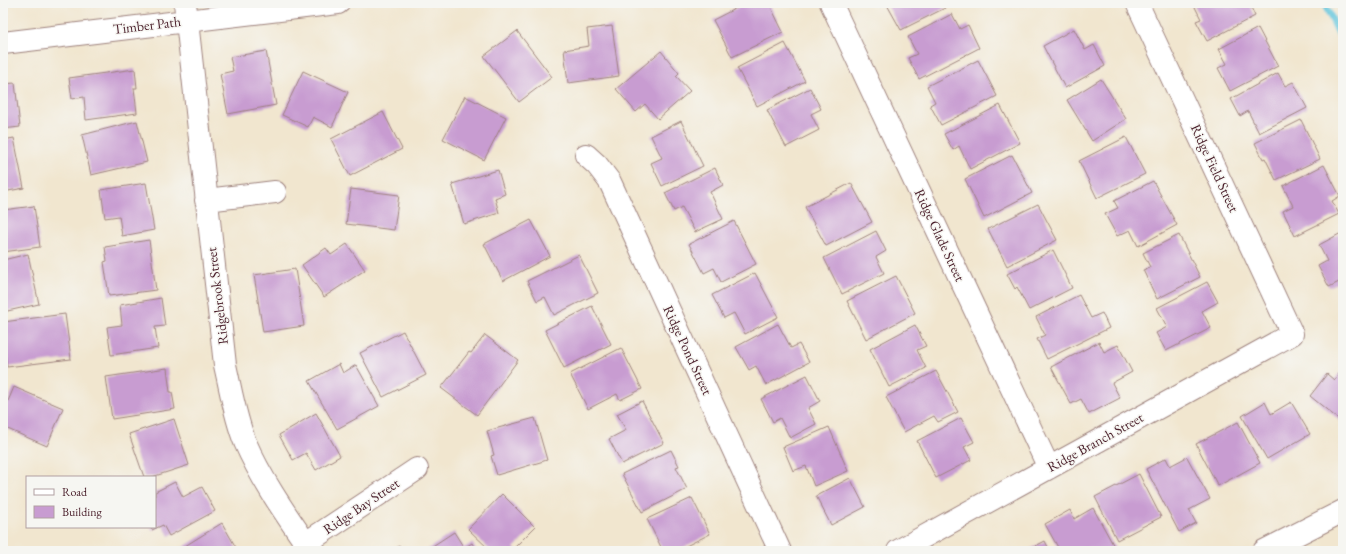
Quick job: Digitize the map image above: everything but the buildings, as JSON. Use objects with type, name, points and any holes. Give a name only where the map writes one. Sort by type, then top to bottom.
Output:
[{"type":"street","name":"Timber Path","points":[[3,43],[186,12],[338,3]]},
{"type":"street","name":"Ridge Glade Street","points":[[831,3],[1048,468]]},
{"type":"street","name":"Ridge Field Street","points":[[1137,3],[1292,334]]},
{"type":"street","name":"Ridgebrook Street","points":[[186,12],[225,365],[235,411],[245,441],[258,469],[273,496],[308,547]]},
{"type":"street","name":"Ridge Pond Street","points":[[586,155],[597,165],[610,182],[780,551]]},
{"type":"street","points":[[206,200],[275,192]]},
{"type":"street","name":"Ridge Branch Street","points":[[898,551],[1292,334]]},
{"type":"street","name":"Ridge Bay Street","points":[[308,547],[416,469]]},
{"type":"street","points":[[1264,551],[1343,511]]},
{"type":"waterway","points":[[1324,3],[1343,42]]}]
